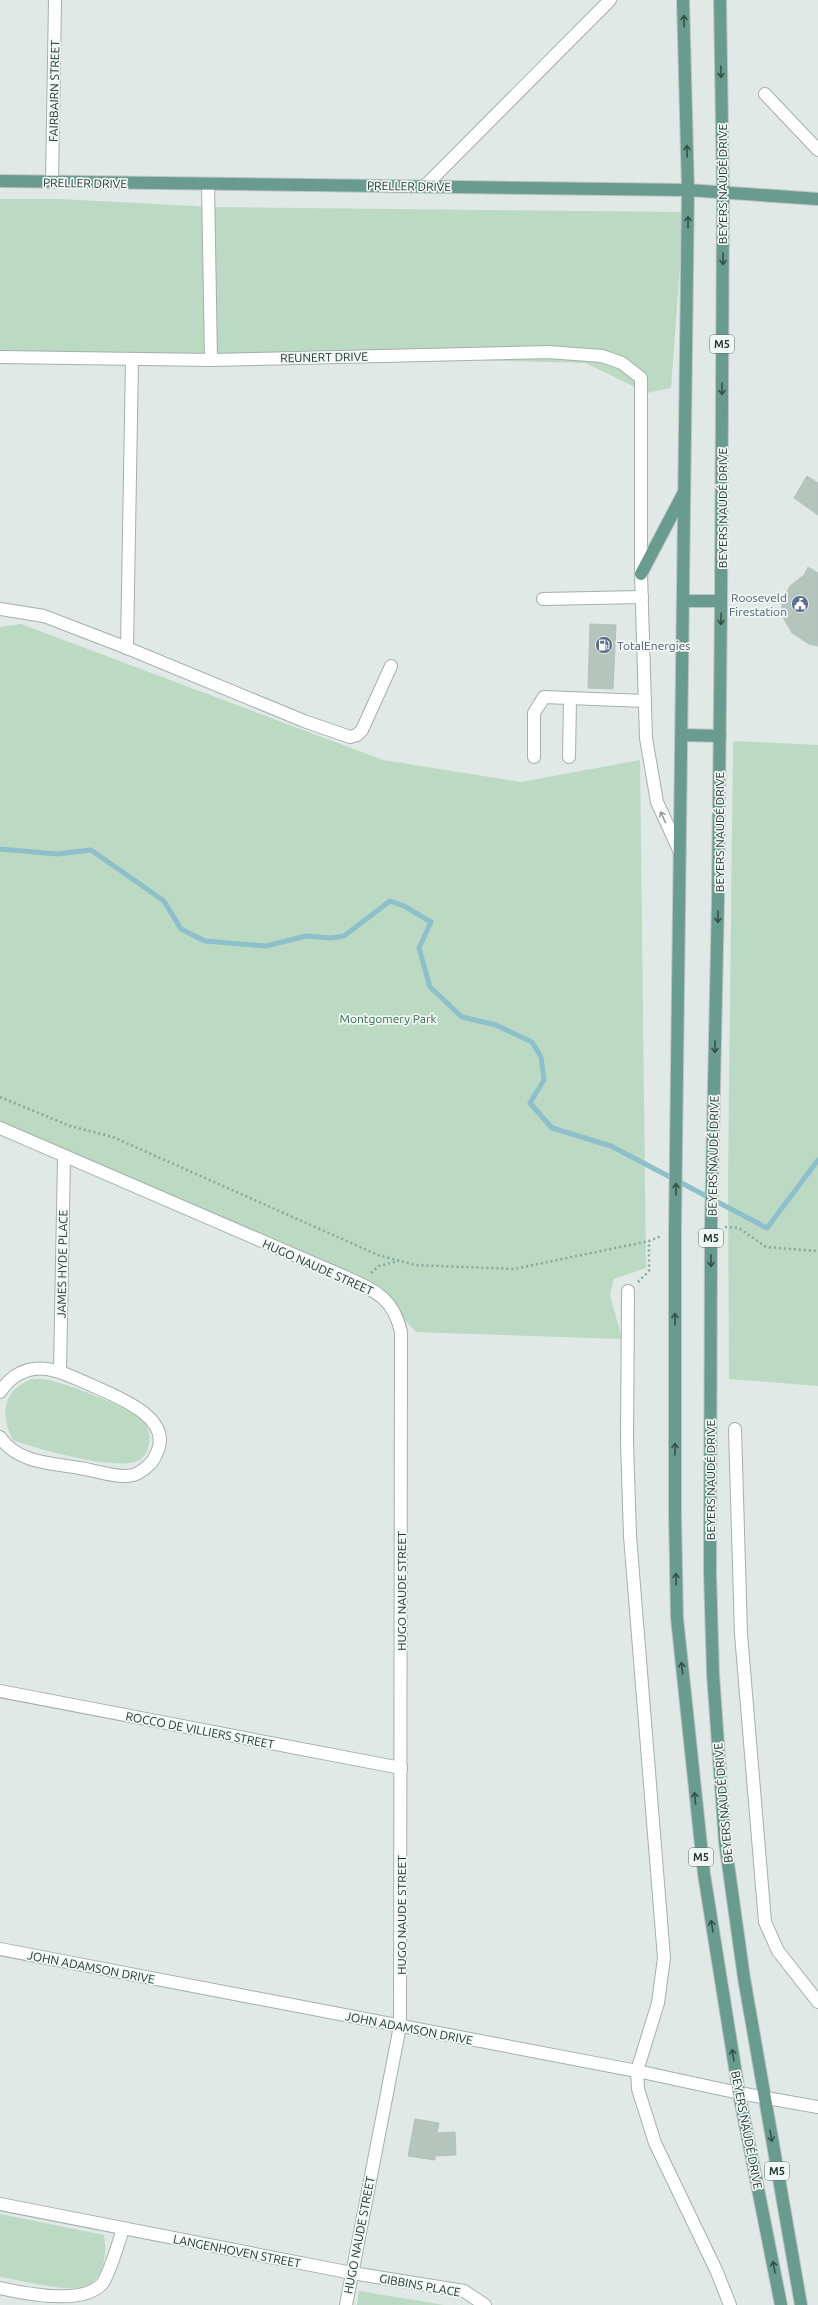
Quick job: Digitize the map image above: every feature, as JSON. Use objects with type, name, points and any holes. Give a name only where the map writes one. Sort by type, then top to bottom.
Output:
[{"type":"main road","name":"BEYERS NAUDÉ DRIVE","points":[[683,0],[688,190],[675,1230],[675,1515],[677,1618],[703,1866],[739,2093],[781,2305]]},
{"type":"main road","name":"BEYERS NAUDÉ DRIVE","points":[[720,0],[723,192],[721,601],[718,900],[711,1226],[710,1573],[713,1674],[726,1842],[744,1978],[801,2305]]},
{"type":"main road","name":"PRELLER DRIVE","points":[[0,181],[688,190],[818,198]]},
{"type":"main road","points":[[641,574],[684,491]]},
{"type":"main road","points":[[683,600],[721,601]]},
{"type":"main road","points":[[682,735],[720,736]]},
{"type":"street","name":"FAIRBAIRN STREET","points":[[52,182],[55,0]]},
{"type":"street","points":[[425,186],[610,0]]},
{"type":"street","points":[[765,94],[818,150]]},
{"type":"street","points":[[208,184],[211,360]]},
{"type":"street","name":"REUNERT DRIVE","points":[[0,357],[211,360],[548,352],[602,356],[622,363],[640,378]]},
{"type":"street","points":[[127,648],[132,359]]},
{"type":"street","name":"BEYERS NAUDÉ DRIVE","points":[[640,378],[641,574],[646,738],[656,802],[680,852]]},
{"type":"street","points":[[543,599],[642,597]]},
{"type":"street","points":[[0,609],[44,616],[127,648],[304,721],[350,736],[357,736],[362,730],[391,666]]},
{"type":"street","points":[[534,757],[534,713],[539,702],[544,697],[645,701]]},
{"type":"street","points":[[569,757],[570,698]]},
{"type":"street","name":"HUGO NAUDE STREET","points":[[0,1128],[358,1283],[380,1295],[390,1304],[397,1315],[401,1332],[400,2026],[346,2305]]},
{"type":"street","name":"JAMES HYDE PLACE","points":[[60,1372],[64,1156]]},
{"type":"street","points":[[628,1291],[627,1441],[630,1536],[664,1958],[658,2003],[637,2071],[638,2089],[644,2113],[655,2143],[717,2272],[730,2305]]},
{"type":"street","points":[[0,1392],[12,1378],[35,1368],[60,1372],[136,1406],[150,1419],[160,1434],[160,1444],[154,1460],[142,1471],[125,1476],[33,1460],[6,1446],[0,1438]]},
{"type":"street","name":"BEYERS NAUDÉ DRIVE","points":[[735,1429],[741,1634],[765,1922],[778,1951],[818,2002]]},
{"type":"street","name":"ROCCO DE VILLIERS STREET","points":[[0,1691],[401,1768]]},
{"type":"street","name":"JOHN ADAMSON DRIVE","points":[[0,1949],[637,2071],[765,2098],[818,2106]]},
{"type":"street","name":"LANGENHOVEN STREET","points":[[0,2204],[123,2230],[352,2273]]},
{"type":"street","points":[[0,2288],[56,2299],[75,2299],[88,2296],[96,2292],[103,2283],[123,2230]]},
{"type":"street","name":"GIBBINS PLACE","points":[[352,2273],[464,2291],[485,2305]]},
{"type":"path","points":[[0,1097],[70,1126],[113,1137],[378,1255],[415,1265],[514,1268],[650,1241],[675,1230]]},
{"type":"path","points":[[711,1226],[739,1228],[766,1247],[818,1251]]},
{"type":"path","points":[[628,1291],[649,1271],[650,1241]]},
{"type":"path","points":[[358,1283],[379,1266],[400,1260]]},
{"type":"green space","points":[[0,199],[60,199],[212,207],[684,212],[671,388],[647,393],[586,363],[209,353],[0,354]]},
{"type":"green space","name":"Montgomery Park","points":[[21,624],[383,760],[521,782],[640,760],[646,1268],[614,1279],[610,1295],[622,1339],[416,1332],[372,1285],[0,1129],[0,627]]},
{"type":"green space","points":[[733,741],[818,745],[818,1386],[729,1379],[728,1180]]},
{"type":"green space","points":[[32,1379],[50,1380],[75,1388],[115,1404],[136,1415],[142,1419],[146,1425],[150,1438],[145,1454],[137,1461],[112,1463],[76,1458],[13,1440],[6,1421],[6,1404],[9,1396],[15,1390],[22,1384]]},
{"type":"green space","points":[[0,2214],[104,2235],[105,2256],[101,2271],[92,2282],[86,2286],[78,2288],[56,2287],[0,2277]]},
{"type":"green space","points":[[359,2291],[444,2305],[357,2305]]},
{"type":"building","points":[[807,476],[818,483],[818,515],[794,498]]},
{"type":"building","name":"Rooseveld Firestation","points":[[808,567],[818,573],[818,646],[809,644],[792,633],[784,619],[782,608],[782,600],[790,586],[804,575]]},
{"type":"building","points":[[590,624],[616,625],[613,689],[588,688]]},
{"type":"building","points":[[415,2119],[439,2123],[437,2133],[455,2132],[456,2155],[435,2156],[435,2160],[408,2156]]},
{"type":"waterway","points":[[0,849],[57,854],[91,850],[164,901],[181,929],[205,941],[266,946],[306,936],[331,938],[344,936],[390,901],[404,906],[431,922],[419,948],[430,987],[462,1017],[496,1025],[532,1042],[541,1057],[544,1080],[530,1103],[552,1128],[611,1146],[767,1228],[818,1160]]},
{"type":"place","name":"Rooseveld Firestation","points":[[800,604]]},
{"type":"place","name":"TotalEnergies","points":[[604,645]]}]
